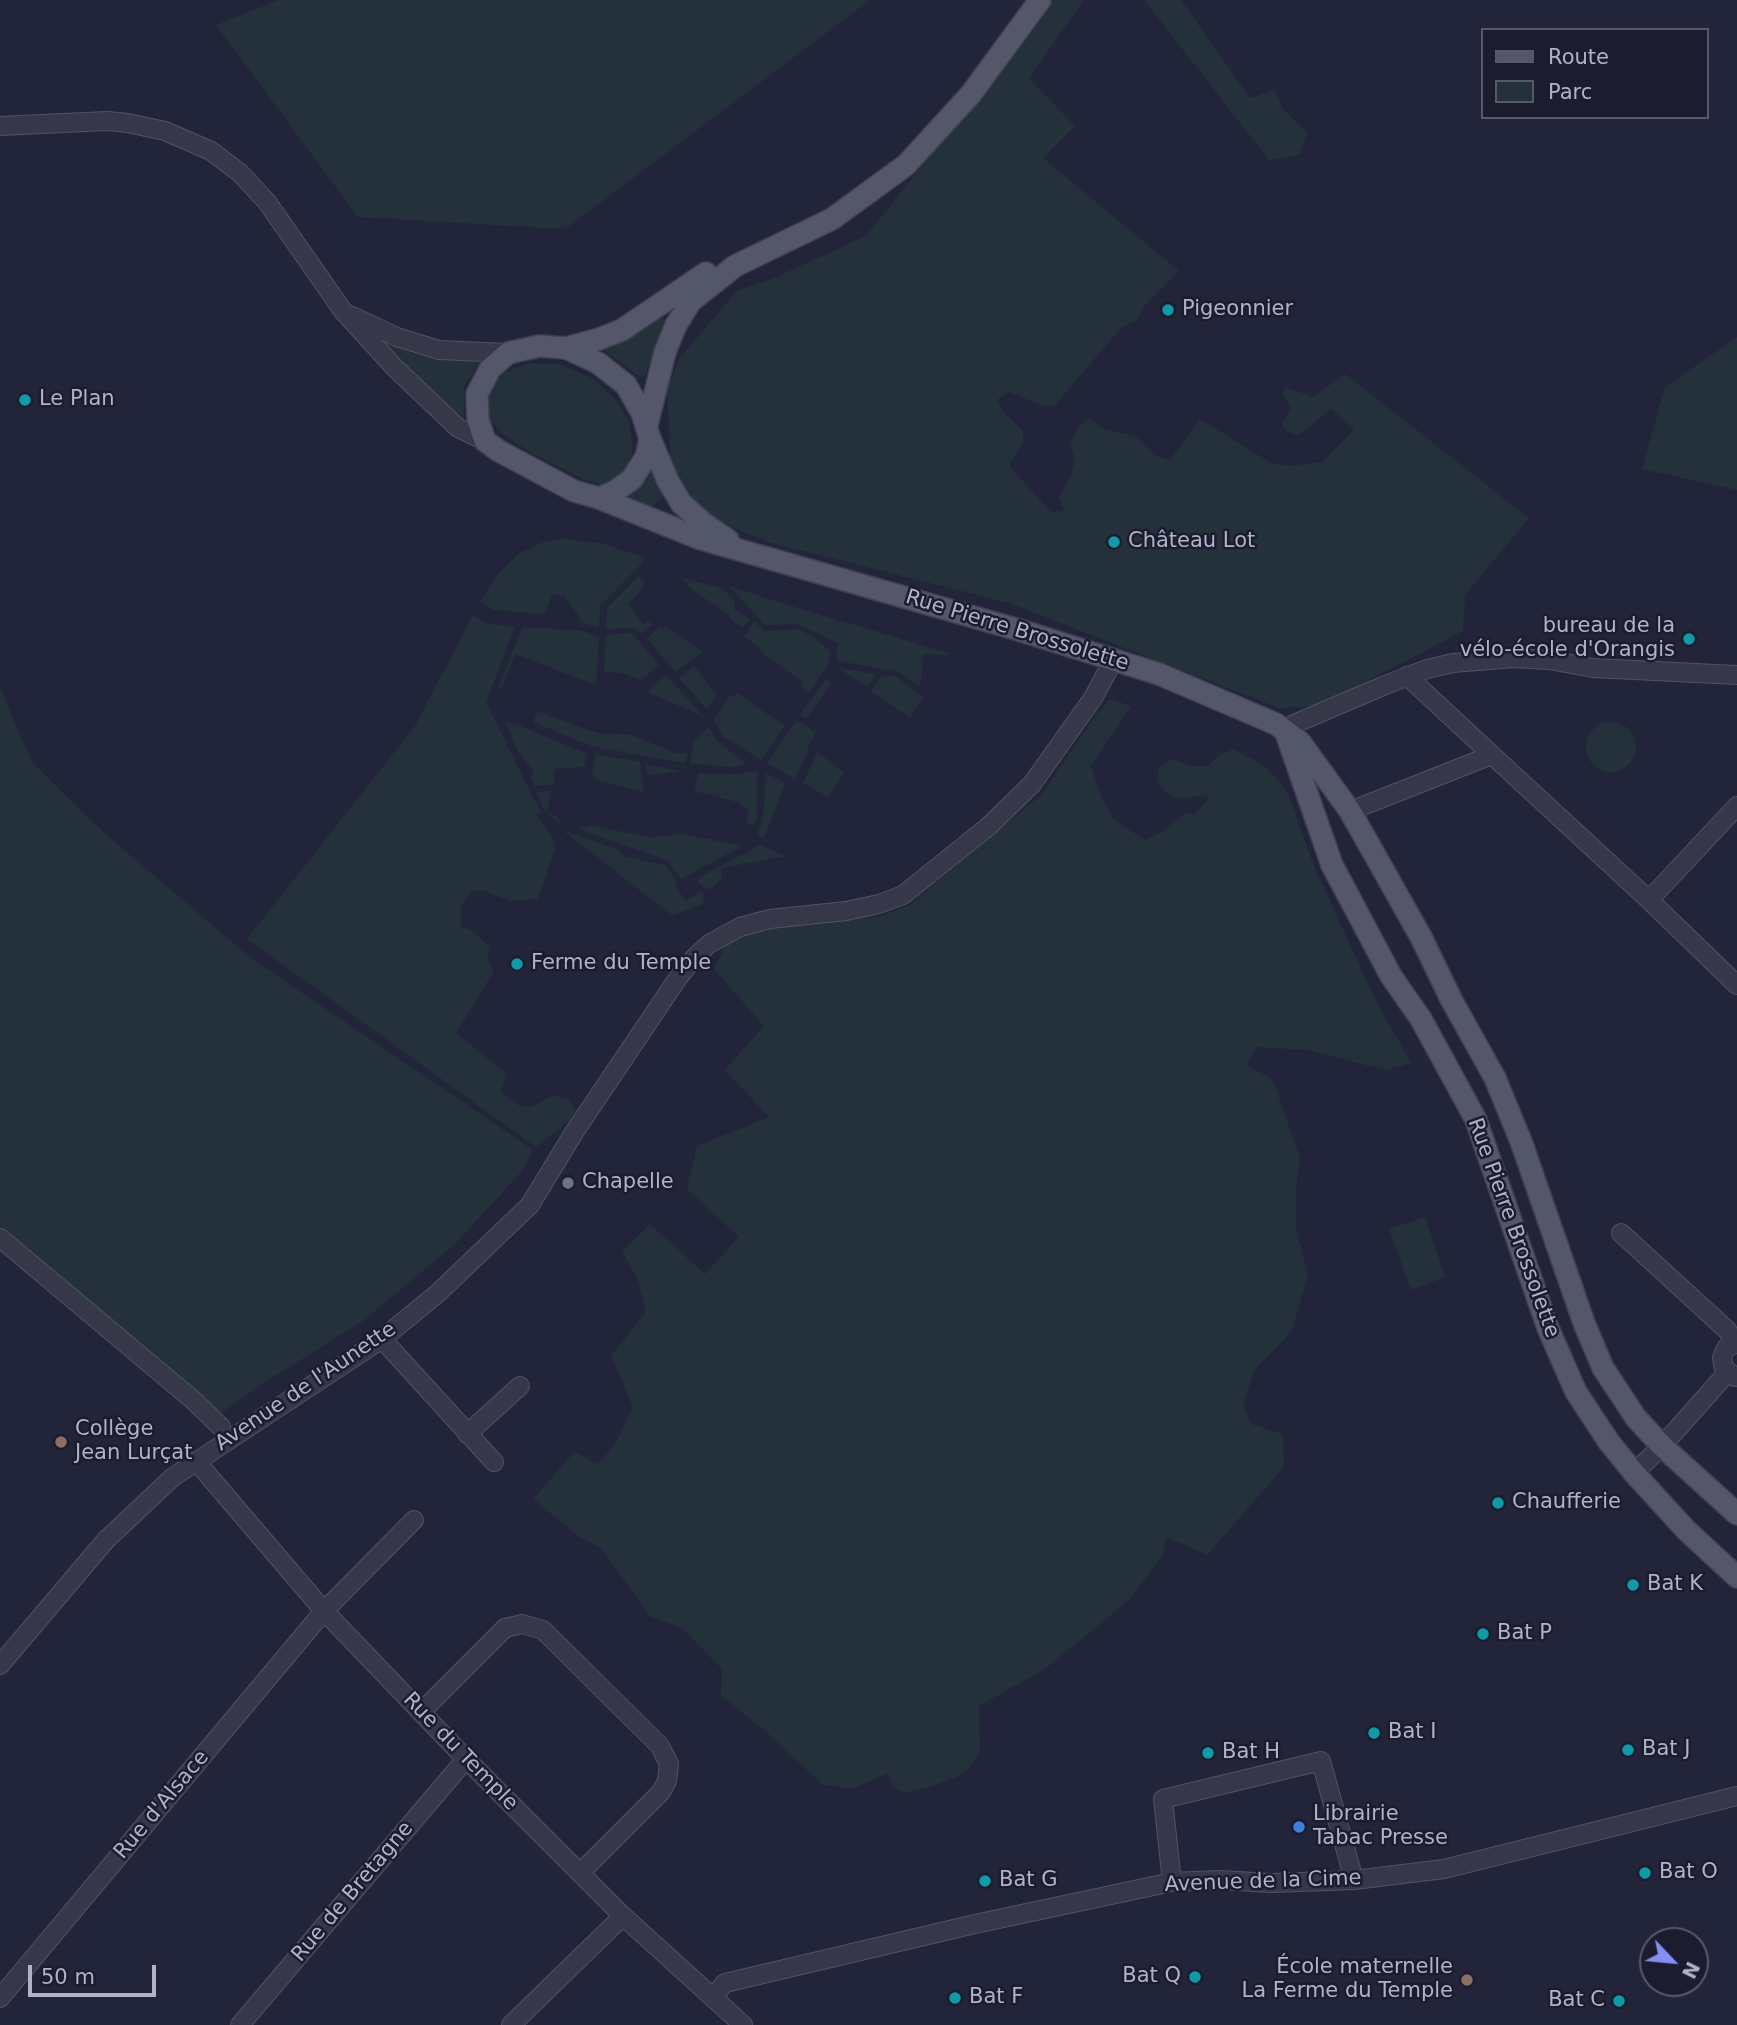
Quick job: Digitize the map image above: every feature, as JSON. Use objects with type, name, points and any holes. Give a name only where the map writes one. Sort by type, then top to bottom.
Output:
[{"type":"main road","points":[[1028,0],[926,131],[887,167],[834,203],[727,258],[622,330],[566,348],[539,346],[508,353],[490,369],[477,394],[478,420],[485,441],[499,452],[574,491],[599,498],[614,492],[632,479],[646,457],[665,352],[676,325],[691,301],[735,266],[832,219],[906,165],[971,94],[1040,0]]},
{"type":"main road","points":[[566,348],[598,363],[626,385],[649,432]]},
{"type":"main road","name":"Rue Pierre Brossolette","points":[[649,432],[668,481],[681,503],[703,523],[741,549]]},
{"type":"main road","name":"Rue Pierre Brossolette","points":[[599,498],[701,539],[1114,659],[1216,697],[1276,724],[1300,742],[1350,810],[1419,934],[1499,1088],[1522,1144],[1584,1323],[1603,1368],[1636,1418],[1662,1446],[1737,1514]]},
{"type":"main road","name":"Rue Pierre Brossolette","points":[[1285,731],[1332,865],[1391,975],[1422,1019],[1476,1120],[1548,1328],[1571,1382],[1609,1443],[1634,1473],[1686,1530],[1737,1577]]},
{"type":"street","points":[[0,126],[107,121],[128,123],[165,131],[211,151],[240,173],[269,203],[343,311],[394,367],[458,428],[485,441]]},
{"type":"street","points":[[343,311],[397,337],[439,350],[508,353]]},
{"type":"street","name":"Avenue de l'Aunette","points":[[0,1665],[106,1540],[173,1477],[382,1339],[438,1293],[530,1205],[575,1131],[680,975],[709,944],[740,927],[770,919],[846,911],[879,904],[903,895],[989,826],[1032,784],[1093,698],[1114,659]]},
{"type":"street","points":[[1285,731],[1294,724],[1407,676],[1454,663],[1514,659],[1549,660],[1593,668],[1737,675]]},
{"type":"street","points":[[1407,676],[1737,985]]},
{"type":"street","points":[[1350,810],[1492,755]]},
{"type":"street","points":[[1649,900],[1737,806]]},
{"type":"street","points":[[1621,1233],[1727,1331],[1736,1343],[1723,1353],[1722,1363],[1732,1375],[1634,1473]]},
{"type":"street","points":[[0,1238],[221,1427]]},
{"type":"street","points":[[382,1339],[494,1462]]},
{"type":"street","points":[[467,1434],[520,1386]]},
{"type":"street","name":"Rue du Temple","points":[[196,1461],[324,1611],[466,1759],[623,1916],[743,2025]]},
{"type":"street","name":"Rue d'Alsace","points":[[0,1998],[324,1611],[414,1520]]},
{"type":"street","points":[[421,1712],[505,1628],[522,1624],[543,1630],[660,1746],[669,1764],[667,1781],[661,1792],[580,1873]]},
{"type":"street","name":"Rue de Bretagne","points":[[240,2025],[466,1759]]},
{"type":"street","points":[[1172,1882],[1163,1799],[1321,1761],[1354,1880]]},
{"type":"street","name":"Avenue de la Cime","points":[[713,1997],[725,1983],[975,1924],[1172,1882],[1354,1880],[1444,1869],[1737,1796]]},
{"type":"street","points":[[511,2025],[623,1916]]},
{"type":"green space","points":[[279,0],[870,0],[565,229],[358,217],[216,25]]},
{"type":"green space","points":[[1054,0],[1084,0],[1029,78],[1075,126],[1043,158],[1179,271],[1146,304],[1136,321],[1121,328],[1055,405],[1044,406],[1008,392],[997,400],[1004,413],[1022,430],[1024,441],[1009,466],[1051,512],[1065,511],[1058,497],[1070,478],[1075,460],[1070,444],[1079,426],[1089,418],[1103,429],[1135,436],[1156,456],[1170,460],[1200,419],[1271,463],[1289,466],[1322,462],[1354,429],[1331,409],[1299,435],[1287,431],[1281,423],[1292,408],[1282,395],[1285,387],[1313,397],[1345,374],[1529,518],[1465,595],[1463,631],[1321,705],[1279,708],[1009,603],[768,542],[727,525],[693,503],[671,468],[667,391],[679,359],[737,291],[770,280],[866,236]]},
{"type":"green space","points":[[1144,0],[1181,0],[1250,98],[1275,90],[1282,108],[1307,132],[1300,154],[1269,160]]},
{"type":"green space","points":[[660,317],[666,320],[645,376],[640,378],[606,351]]},
{"type":"green space","points":[[1737,337],[1737,490],[1642,469],[1665,387]]},
{"type":"green space","points":[[386,342],[417,354],[480,361],[464,387],[464,419],[445,406],[385,348]]},
{"type":"green space","points":[[528,363],[559,364],[594,379],[614,398],[629,421],[633,451],[629,464],[620,477],[603,485],[585,480],[528,451],[502,433],[490,420],[486,407],[490,389],[504,373]]},
{"type":"green space","points":[[654,467],[667,495],[647,513],[625,500],[643,484]]},
{"type":"green space","points":[[563,539],[601,543],[644,557],[643,562],[600,606],[599,628],[580,622],[564,596],[552,595],[545,614],[494,610],[480,602],[498,574],[520,553],[546,541]]},
{"type":"green space","points":[[639,576],[645,582],[639,593],[628,603],[643,624],[648,621],[652,624],[642,634],[635,628],[606,629],[607,608]]},
{"type":"green space","points":[[683,578],[723,589],[734,600],[735,610],[750,619],[743,628],[690,588]]},
{"type":"green space","points":[[729,586],[949,653],[923,654],[919,686],[897,671],[837,661],[837,643],[798,624],[765,625]]},
{"type":"green space","points":[[473,615],[487,623],[515,627],[486,702],[542,815],[534,812],[552,836],[555,848],[538,899],[510,901],[486,891],[471,891],[461,906],[461,927],[471,930],[490,947],[487,959],[494,971],[456,1033],[506,1073],[501,1092],[521,1107],[531,1108],[553,1095],[568,1099],[576,1110],[571,1119],[536,1147],[247,939],[415,726]]},
{"type":"green space","points":[[754,621],[764,631],[798,629],[812,636],[830,651],[829,663],[810,693],[802,687],[804,683],[744,637]]},
{"type":"green space","points":[[660,626],[662,629],[665,626],[703,652],[676,672],[647,639]]},
{"type":"green space","points":[[522,627],[579,630],[599,637],[596,685],[515,654],[504,683],[496,694]]},
{"type":"green space","points":[[632,633],[659,665],[641,680],[622,673],[604,672],[606,635]]},
{"type":"green space","points":[[694,666],[717,695],[707,709],[679,678]]},
{"type":"green space","points":[[838,668],[876,674],[867,687]]},
{"type":"green space","points":[[666,675],[703,716],[649,693]]},
{"type":"green space","points":[[882,675],[896,677],[924,697],[910,718],[870,691]]},
{"type":"green space","points":[[826,679],[832,683],[806,719],[800,715]]},
{"type":"green space","points":[[0,688],[32,762],[103,832],[251,958],[533,1150],[523,1170],[454,1245],[363,1321],[262,1384],[216,1417],[0,1242]]},
{"type":"green space","points":[[737,693],[785,726],[761,760],[723,736],[714,719],[731,694],[734,697]]},
{"type":"green space","points":[[1110,699],[1131,706],[1091,766],[1102,799],[1114,820],[1145,840],[1162,832],[1186,812],[1194,815],[1210,798],[1170,796],[1157,782],[1159,767],[1171,759],[1191,766],[1208,766],[1218,756],[1233,749],[1263,765],[1279,781],[1288,793],[1313,864],[1375,999],[1411,1063],[1385,1070],[1307,1050],[1258,1047],[1246,1064],[1273,1080],[1300,1158],[1296,1189],[1296,1229],[1308,1274],[1292,1331],[1255,1369],[1243,1404],[1251,1424],[1283,1434],[1284,1467],[1207,1555],[1167,1537],[1162,1557],[1129,1600],[1045,1669],[979,1706],[980,1751],[969,1769],[933,1786],[904,1793],[893,1786],[888,1773],[851,1789],[822,1784],[763,1729],[721,1696],[722,1669],[682,1628],[650,1616],[601,1548],[578,1536],[533,1499],[574,1452],[598,1464],[614,1446],[633,1407],[611,1356],[646,1312],[637,1278],[622,1251],[650,1224],[705,1274],[739,1237],[687,1189],[697,1146],[769,1117],[725,1070],[764,1026],[714,969],[726,944],[764,927],[882,916],[911,904],[1042,794]]},
{"type":"green space","points":[[537,711],[599,733],[632,735],[675,753],[688,753],[685,763],[594,747],[533,722]]},
{"type":"green space","points":[[797,720],[816,733],[807,747],[809,749],[795,779],[767,763]]},
{"type":"green space","points":[[505,722],[587,754],[584,767],[554,769],[554,784],[535,786],[531,778],[534,772],[518,751]]},
{"type":"green space","points":[[1611,722],[1629,729],[1636,747],[1629,765],[1611,772],[1593,765],[1586,747],[1593,729]]},
{"type":"green space","points":[[709,727],[716,740],[746,764],[733,767],[690,763],[694,741]]},
{"type":"green space","points":[[817,752],[844,772],[828,797],[803,783]]},
{"type":"green space","points":[[596,754],[640,762],[644,792],[597,780],[592,776]]},
{"type":"green space","points":[[646,764],[683,772],[647,775]]},
{"type":"green space","points":[[757,771],[757,818],[753,825],[746,823],[749,809],[741,806],[741,803],[694,791],[699,773],[736,774]]},
{"type":"green space","points":[[766,773],[785,783],[764,839],[758,832],[763,819]]},
{"type":"green space","points":[[551,791],[547,812],[558,817],[560,823],[546,813],[536,792]]},
{"type":"green space","points":[[590,826],[651,837],[684,834],[742,846],[681,879],[668,861],[577,828]]},
{"type":"green space","points":[[562,830],[619,850],[625,857],[665,865],[686,901],[701,891],[704,895],[702,904],[673,916]]},
{"type":"green space","points":[[760,845],[787,856],[721,868],[722,879],[710,890],[698,882],[698,878]]},
{"type":"green space","points":[[1425,1217],[1445,1277],[1411,1290],[1389,1229]]},
{"type":"place","name":"Pigeonnier","points":[[1168,310]]},
{"type":"place","name":"Le Plan","points":[[25,400]]},
{"type":"place","name":"Château Lot","points":[[1114,542]]},
{"type":"place","name":"bureau de la vélo-école d'Orangis","points":[[1689,639]]},
{"type":"place","name":"Ferme du Temple","points":[[517,964]]},
{"type":"place","name":"Chapelle","points":[[568,1183]]},
{"type":"place","name":"Collège Jean Lurçat","points":[[61,1442]]},
{"type":"place","name":"Chaufferie","points":[[1498,1503]]},
{"type":"place","name":"Bat K","points":[[1633,1585]]},
{"type":"place","name":"Bat P","points":[[1483,1634]]},
{"type":"place","name":"Bat I","points":[[1374,1733]]},
{"type":"place","name":"Bat J","points":[[1628,1750]]},
{"type":"place","name":"Bat H","points":[[1208,1753]]},
{"type":"place","name":"Librairie Tabac Presse","points":[[1299,1827]]},
{"type":"place","name":"Bat O","points":[[1645,1873]]},
{"type":"place","name":"Bat G","points":[[985,1881]]},
{"type":"place","name":"Bat Q","points":[[1195,1977]]},
{"type":"place","name":"École maternelle La Ferme du Temple","points":[[1467,1980]]},
{"type":"place","name":"Bat F","points":[[955,1998]]},
{"type":"place","name":"Bat C","points":[[1619,2001]]}]
